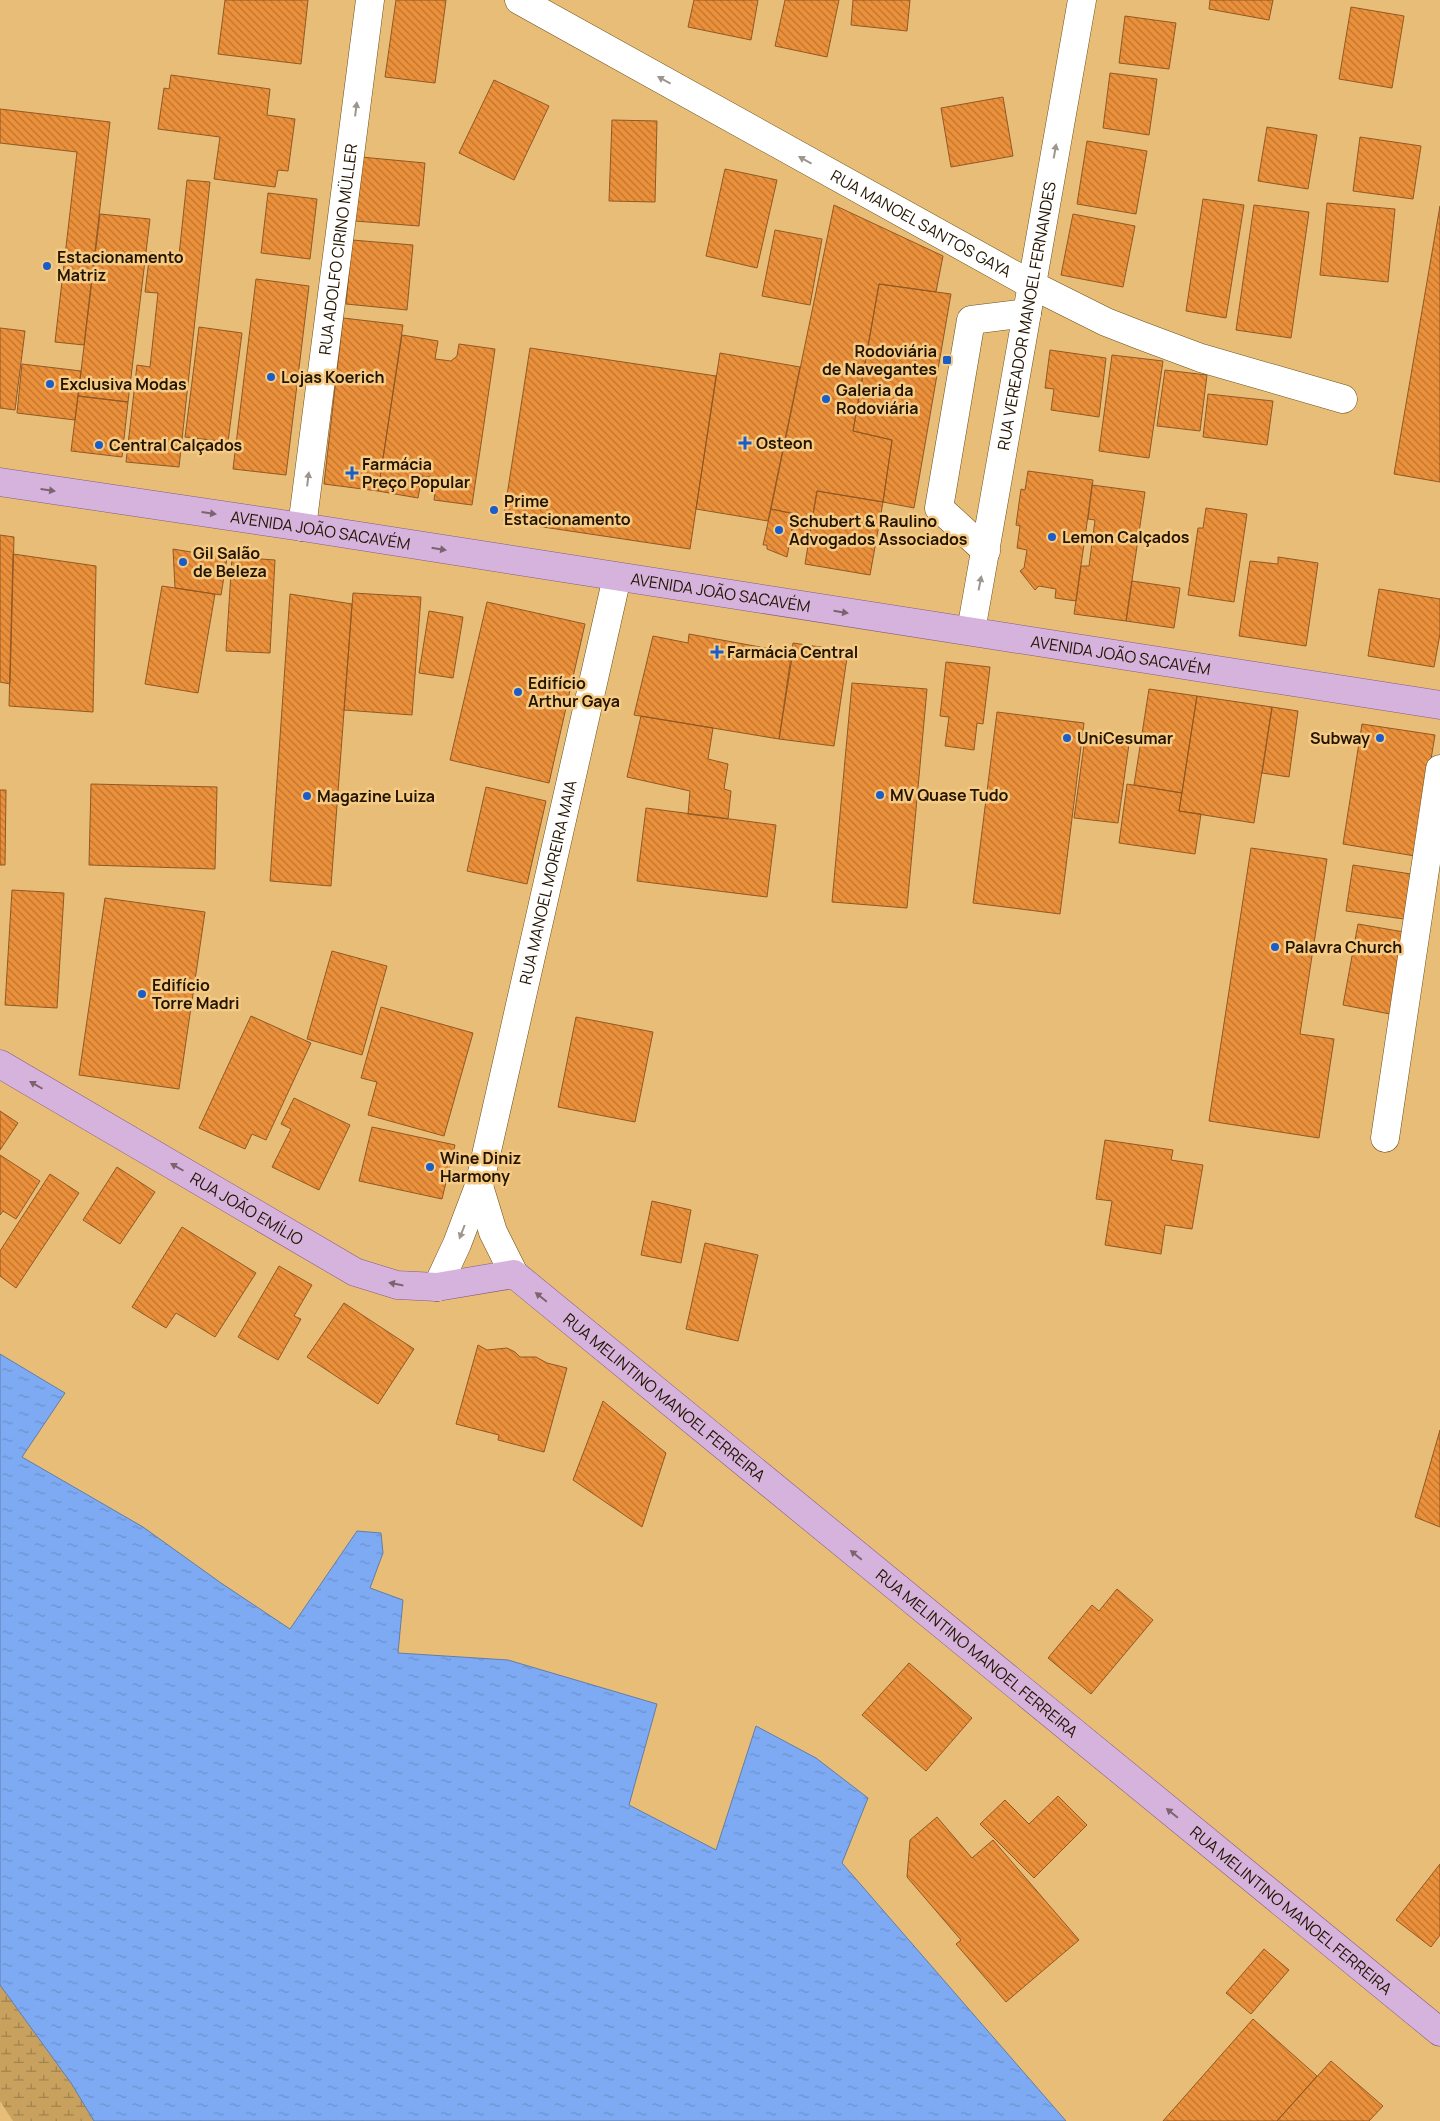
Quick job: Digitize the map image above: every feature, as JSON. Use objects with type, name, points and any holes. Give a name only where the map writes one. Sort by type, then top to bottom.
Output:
[{"type":"main road","name":"AVENIDA JOÃO SACAVÉM","points":[[0,482],[302,527],[1440,705]]},
{"type":"main road","name":"RUA JOÃO EMÍLIO","points":[[0,1064],[356,1272],[397,1285],[437,1287],[514,1274]]},
{"type":"main road","name":"RUA MELINTINO MANOEL FERREIRA","points":[[514,1274],[1440,2032]]},
{"type":"street","name":"RUA ADOLFO CIRINO MÜLLER","points":[[302,527],[370,0]]},
{"type":"street","name":"RUA MANOEL SANTOS GAYA","points":[[520,0],[1032,285],[1106,322],[1201,358],[1343,399]]},
{"type":"street","name":"RUA VEREADOR MANOEL FERNANDES","points":[[971,631],[1082,0]]},
{"type":"street","points":[[986,551],[939,508],[971,320],[1027,313]]},
{"type":"street","name":"RUA MANOEL MOREIRA MAIA","points":[[437,1287],[457,1244],[479,1186],[617,577]]},
{"type":"street","points":[[1385,1138],[1440,770]]},
{"type":"street","name":"RUA MANOEL MOREIRA MAIA","points":[[479,1186],[492,1232],[514,1274]]},
{"type":"green space","points":[[0,1985],[71,2083],[94,2121],[13,2121],[0,2101]]},
{"type":"water","points":[[0,1354],[65,1393],[22,1457],[143,1527],[221,1583],[290,1629],[357,1531],[381,1533],[383,1553],[370,1588],[403,1600],[398,1653],[508,1660],[657,1704],[629,1805],[716,1850],[756,1726],[816,1758],[868,1798],[842,1863],[1066,2121],[94,2121],[71,2083],[0,1985]]},
{"type":"building","points":[[225,0],[308,0],[301,64],[218,54]]},
{"type":"building","points":[[396,0],[446,0],[435,83],[385,77]]},
{"type":"building","points":[[694,0],[758,0],[751,40],[688,27]]},
{"type":"building","points":[[785,0],[839,0],[827,57],[775,46]]},
{"type":"building","points":[[853,0],[910,0],[907,31],[851,25]]},
{"type":"building","points":[[1210,0],[1273,0],[1269,20],[1209,9]]},
{"type":"building","points":[[1351,7],[1404,16],[1392,88],[1339,79]]},
{"type":"building","points":[[1125,16],[1176,23],[1169,69],[1119,63]]},
{"type":"building","points":[[1110,73],[1157,79],[1149,135],[1103,128]]},
{"type":"building","points":[[171,75],[270,89],[267,115],[295,119],[288,171],[278,170],[275,187],[214,179],[220,137],[158,129],[164,88],[169,89]]},
{"type":"building","points":[[494,80],[549,106],[514,180],[459,153]]},
{"type":"building","points":[[1003,97],[1013,156],[951,167],[941,108]]},
{"type":"building","points":[[0,109],[110,122],[84,345],[55,342],[77,152],[0,143]]},
{"type":"building","points":[[612,120],[657,121],[655,202],[609,201]]},
{"type":"building","points":[[1267,127],[1317,135],[1308,189],[1258,181]]},
{"type":"building","points":[[1360,137],[1421,146],[1413,199],[1353,191]]},
{"type":"building","points":[[1087,141],[1147,151],[1136,214],[1077,204]]},
{"type":"building","points":[[361,157],[425,163],[419,226],[355,221]]},
{"type":"building","points":[[725,169],[777,180],[757,268],[706,256]]},
{"type":"building","points":[[187,180],[210,182],[179,467],[126,462],[137,365],[150,367],[158,293],[145,292],[150,252],[179,255]]},
{"type":"building","points":[[268,193],[317,199],[310,259],[261,253]]},
{"type":"building","points":[[1203,199],[1244,205],[1226,318],[1186,311]]},
{"type":"building","points":[[1327,203],[1395,209],[1388,282],[1320,275]]},
{"type":"building","name":"Galeria da Rodoviária","points":[[834,205],[943,256],[936,292],[879,284],[853,431],[892,440],[883,502],[817,491],[808,543],[790,539],[795,514],[771,509]]},
{"type":"building","points":[[1254,205],[1309,212],[1291,338],[1236,330]]},
{"type":"building","points":[[1440,206],[1440,482],[1394,474]]},
{"type":"building","points":[[100,214],[150,219],[128,402],[78,396]]},
{"type":"building","points":[[1073,214],[1135,226],[1123,287],[1061,275]]},
{"type":"building","points":[[775,230],[822,239],[810,305],[762,296]]},
{"type":"building","points":[[352,240],[413,245],[407,310],[346,304]]},
{"type":"building","name":"Lojas Koerich","points":[[256,279],[309,286],[286,475],[233,469]]},
{"type":"building","points":[[879,284],[951,294],[914,508],[883,502],[892,440],[853,431]]},
{"type":"building","points":[[343,318],[403,325],[378,491],[324,484]]},
{"type":"building","points":[[199,327],[242,333],[228,442],[185,437]]},
{"type":"building","points":[[0,328],[25,331],[15,410],[0,408]]},
{"type":"building","points":[[402,335],[438,341],[435,359],[451,361],[457,356],[459,344],[495,349],[472,505],[434,500],[437,478],[422,476],[418,498],[378,491]]},
{"type":"building","points":[[530,348],[716,376],[690,549],[503,521]]},
{"type":"building","points":[[1050,350],[1106,358],[1099,417],[1051,410],[1054,389],[1045,388]]},
{"type":"building","name":"Osteon","points":[[720,353],[800,367],[768,521],[696,509]]},
{"type":"building","points":[[1112,355],[1163,361],[1149,458],[1099,451]]},
{"type":"building","name":"Exclusiva Modas","points":[[22,364],[81,371],[75,420],[17,413]]},
{"type":"building","points":[[1165,370],[1207,375],[1200,431],[1157,426]]},
{"type":"building","points":[[1208,394],[1273,401],[1267,445],[1203,437]]},
{"type":"building","points":[[78,396],[128,402],[122,457],[71,451]]},
{"type":"building","name":"Lemon Calçados","points":[[1028,471],[1093,480],[1076,601],[1055,598],[1056,589],[1039,586],[1035,590],[1020,571],[1024,568],[1027,550],[1017,548],[1020,526],[1016,525],[1021,489],[1025,490]]},
{"type":"building","points":[[1092,485],[1145,492],[1126,621],[1074,614],[1081,566],[1089,566],[1095,520],[1088,519]]},
{"type":"building","points":[[817,491],[883,502],[870,575],[805,564]]},
{"type":"building","points":[[1206,508],[1247,514],[1234,602],[1188,595],[1198,528],[1203,528]]},
{"type":"building","name":"Schubert & Raulino Advogados Associados","points":[[771,509],[795,514],[787,557],[767,549],[767,545],[763,545]]},
{"type":"building","points":[[0,535],[14,537],[10,684],[0,682]]},
{"type":"building","points":[[173,549],[227,558],[221,595],[175,588]]},
{"type":"building","points":[[13,554],[96,566],[93,712],[9,706]]},
{"type":"building","points":[[232,557],[275,560],[270,653],[226,651]]},
{"type":"building","points":[[1278,557],[1318,563],[1306,646],[1239,636],[1250,561],[1278,564]]},
{"type":"building","points":[[1132,581],[1180,588],[1174,628],[1126,621]]},
{"type":"building","points":[[162,586],[215,594],[198,693],[145,684]]},
{"type":"building","points":[[1379,589],[1440,599],[1440,634],[1434,667],[1368,656]]},
{"type":"building","points":[[353,593],[421,597],[412,715],[344,710]]},
{"type":"building","name":"Magazine Luiza","points":[[290,594],[352,604],[331,886],[270,881]]},
{"type":"building","name":"Edifício Arthur Gaya","points":[[487,602],[585,624],[549,783],[450,760]]},
{"type":"building","points":[[429,611],[463,617],[453,678],[419,673]]},
{"type":"building","points":[[689,634],[771,649],[770,654],[792,658],[779,739],[634,715],[653,636],[688,643]]},
{"type":"building","points":[[793,643],[848,651],[834,746],[779,739]]},
{"type":"building","points":[[946,662],[990,667],[983,724],[977,723],[974,750],[945,746],[949,717],[940,716]]},
{"type":"building","name":"MV Quase Tudo","points":[[852,683],[927,689],[907,908],[832,902]]},
{"type":"building","points":[[1149,689],[1197,696],[1182,793],[1134,785]]},
{"type":"building","points":[[1197,696],[1272,707],[1254,823],[1179,811]]},
{"type":"building","points":[[1272,707],[1298,711],[1289,777],[1262,773]]},
{"type":"building","points":[[997,712],[1084,723],[1060,914],[973,903]]},
{"type":"building","points":[[641,716],[713,728],[708,759],[728,764],[724,789],[731,791],[728,819],[688,814],[690,791],[627,777]]},
{"type":"building","points":[[1362,724],[1435,735],[1415,856],[1343,844]]},
{"type":"building","points":[[1085,738],[1129,744],[1118,823],[1074,818]]},
{"type":"building","points":[[91,784],[217,787],[215,869],[89,865]]},
{"type":"building","points":[[1127,784],[1182,793],[1179,811],[1201,814],[1195,854],[1119,843]]},
{"type":"building","points":[[486,787],[546,801],[527,884],[467,871]]},
{"type":"building","points":[[0,790],[6,790],[5,865],[0,865]]},
{"type":"building","points":[[646,808],[776,825],[767,897],[637,881]]},
{"type":"building","name":"Palavra Church","points":[[1251,848],[1327,859],[1300,1034],[1334,1039],[1319,1138],[1209,1121]]},
{"type":"building","points":[[1353,865],[1411,874],[1404,919],[1346,911]]},
{"type":"building","points":[[12,890],[64,893],[57,1008],[5,1005]]},
{"type":"building","name":"Edifício Torre Madri","points":[[105,898],[205,912],[179,1089],[79,1075]]},
{"type":"building","points":[[1358,924],[1404,932],[1390,1014],[1343,1005]]},
{"type":"building","points":[[332,951],[387,966],[362,1055],[307,1039]]},
{"type":"building","points":[[381,1007],[473,1033],[444,1136],[368,1115],[377,1082],[361,1078]]},
{"type":"building","points":[[251,1016],[311,1043],[266,1140],[252,1134],[245,1149],[199,1128]]},
{"type":"building","points":[[576,1017],[653,1032],[635,1122],[558,1107]]},
{"type":"building","points":[[294,1098],[350,1125],[319,1190],[272,1167],[291,1129],[281,1124]]},
{"type":"building","points":[[0,1111],[18,1123],[0,1150]]},
{"type":"building","points":[[372,1127],[455,1145],[442,1199],[359,1181]]},
{"type":"building","points":[[1105,1140],[1173,1150],[1171,1160],[1203,1165],[1192,1229],[1165,1225],[1161,1254],[1105,1245],[1112,1201],[1096,1199]]},
{"type":"building","points":[[0,1155],[40,1181],[16,1219],[3,1211],[0,1215]]},
{"type":"building","points":[[117,1167],[155,1192],[120,1244],[83,1220]]},
{"type":"building","points":[[50,1174],[79,1193],[16,1288],[0,1276],[0,1251]]},
{"type":"building","points":[[652,1201],[691,1210],[681,1263],[641,1255]]},
{"type":"building","points":[[182,1227],[256,1273],[215,1337],[176,1313],[166,1328],[132,1307]]},
{"type":"building","points":[[705,1243],[758,1255],[738,1341],[686,1329]]},
{"type":"building","points":[[279,1266],[312,1285],[294,1316],[301,1319],[278,1360],[238,1337]]},
{"type":"building","points":[[344,1303],[414,1349],[378,1404],[307,1357]]},
{"type":"building","points":[[478,1345],[487,1350],[507,1348],[520,1357],[536,1357],[547,1363],[567,1368],[544,1452],[498,1440],[499,1435],[456,1424]]},
{"type":"building","points":[[603,1401],[666,1453],[642,1527],[573,1480]]},
{"type":"building","points":[[1440,1430],[1440,1527],[1415,1517]]},
{"type":"building","points":[[1117,1589],[1153,1620],[1091,1694],[1048,1658],[1092,1605],[1099,1611]]},
{"type":"building","points":[[909,1663],[972,1718],[926,1771],[862,1715]]},
{"type":"building","points":[[1058,1796],[1087,1825],[1034,1878],[980,1824],[1005,1800],[1029,1824]]},
{"type":"building","points":[[937,1817],[972,1858],[993,1840],[1079,1940],[1006,2002],[956,1944],[961,1940],[907,1877],[910,1840]]},
{"type":"building","points":[[1440,1864],[1440,1935],[1431,1947],[1396,1920]]},
{"type":"building","points":[[1264,1949],[1289,1970],[1251,2014],[1226,1993]]},
{"type":"building","points":[[1253,2019],[1317,2076],[1277,2121],[1163,2121]]},
{"type":"building","points":[[1331,2061],[1383,2106],[1369,2121],[1277,2121]]},
{"type":"place","name":"Estacionamento Matriz","points":[[47,266]]},
{"type":"place","name":"Rodoviária de Navegantes","points":[[947,360]]},
{"type":"place","name":"Lojas Koerich","points":[[271,377]]},
{"type":"place","name":"Exclusiva Modas","points":[[50,384]]},
{"type":"place","name":"Galeria da Rodoviária","points":[[826,399]]},
{"type":"place","name":"Osteon","points":[[745,443]]},
{"type":"place","name":"Central Calçados","points":[[99,445]]},
{"type":"place","name":"Farmácia Preço Popular","points":[[352,473]]},
{"type":"place","name":"Prime Estacionamento","points":[[494,510]]},
{"type":"place","name":"Schubert & Raulino Advogados Associados","points":[[779,530]]},
{"type":"place","name":"Lemon Calçados","points":[[1052,537]]},
{"type":"place","name":"Gil Salão de Beleza","points":[[183,562]]},
{"type":"place","name":"Farmácia Central","points":[[717,652]]},
{"type":"place","name":"Edifício Arthur Gaya","points":[[518,692]]},
{"type":"place","name":"UniCesumar","points":[[1067,738]]},
{"type":"place","name":"Subway","points":[[1380,738]]},
{"type":"place","name":"MV Quase Tudo","points":[[880,795]]},
{"type":"place","name":"Magazine Luiza","points":[[307,796]]},
{"type":"place","name":"Palavra Church","points":[[1275,947]]},
{"type":"place","name":"Edifício Torre Madri","points":[[142,994]]},
{"type":"place","name":"Wine Diniz Harmony","points":[[430,1167]]}]
